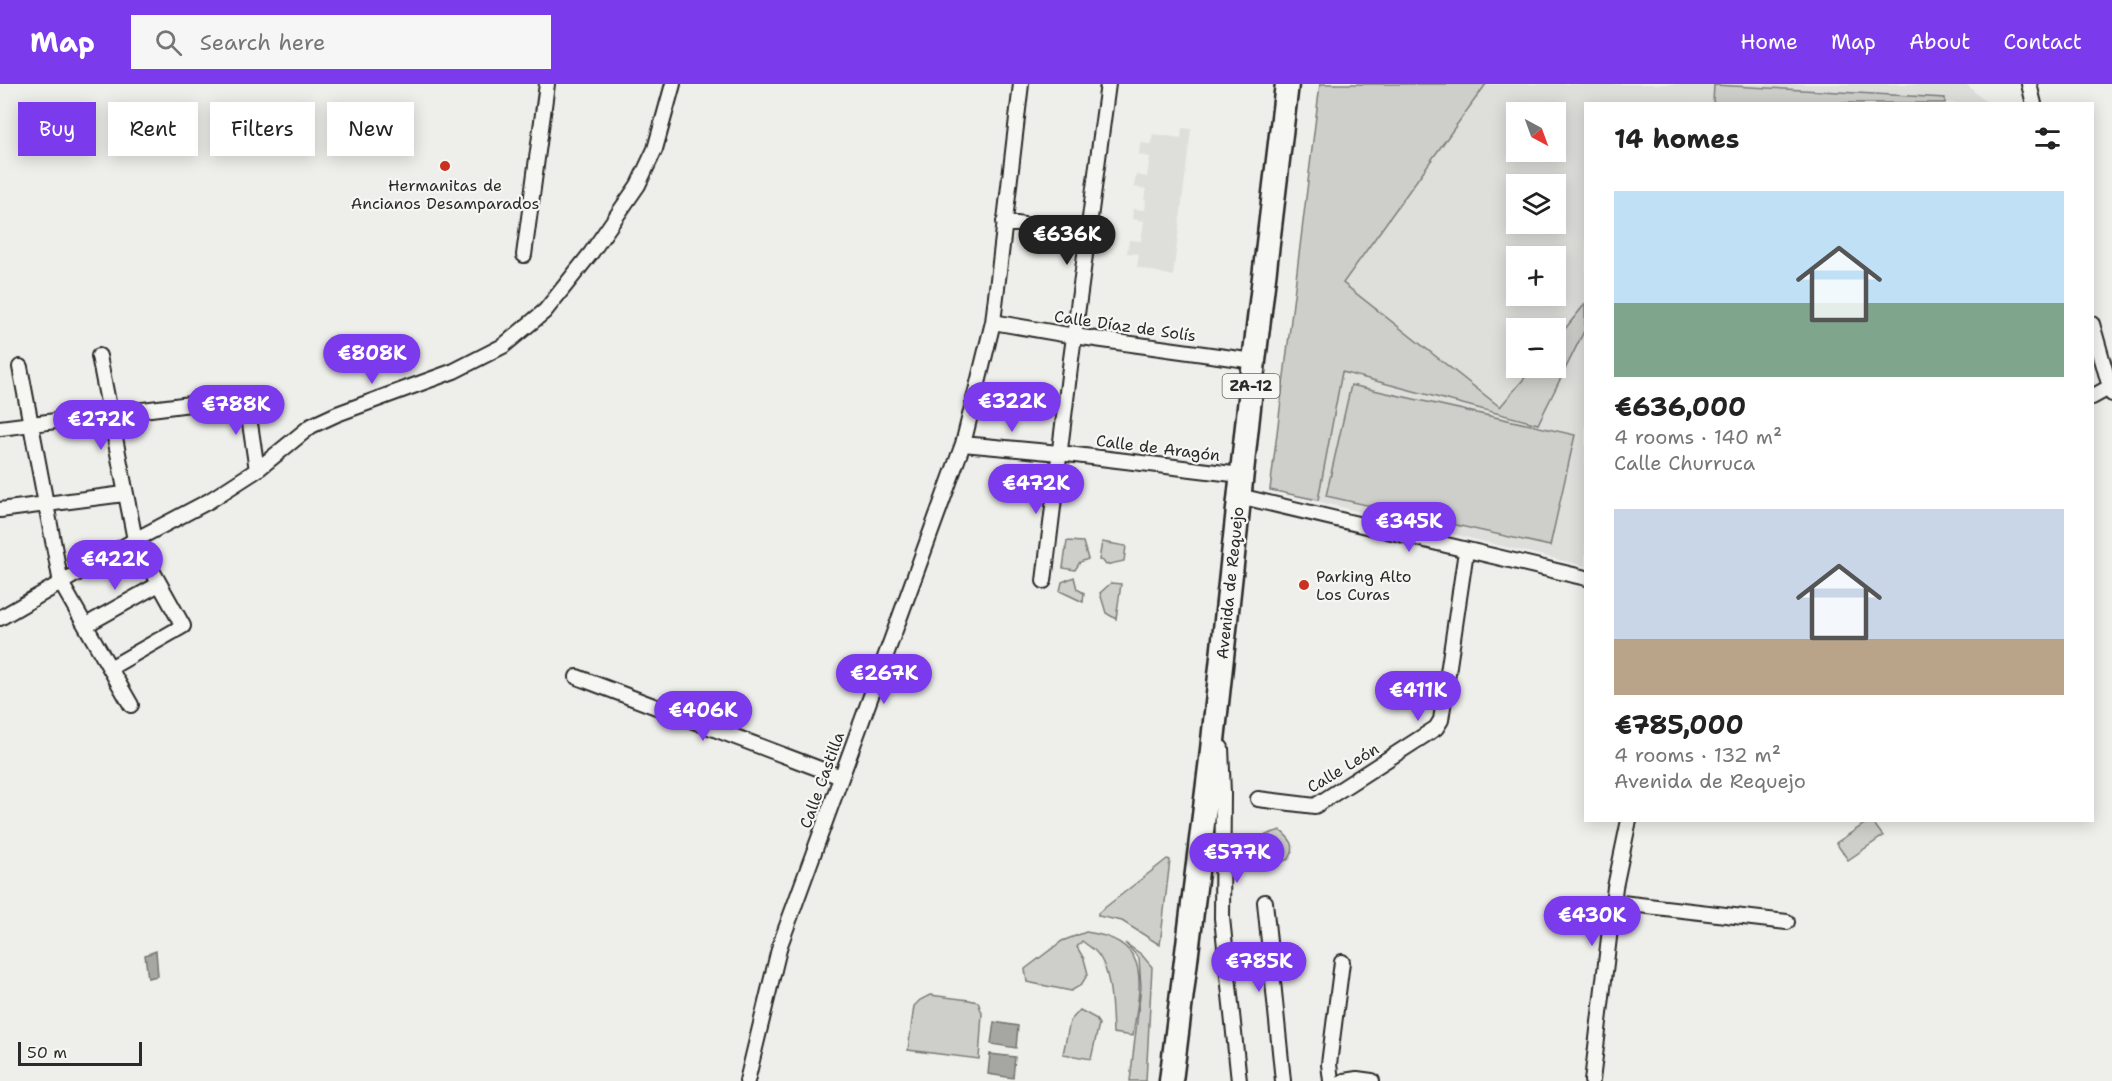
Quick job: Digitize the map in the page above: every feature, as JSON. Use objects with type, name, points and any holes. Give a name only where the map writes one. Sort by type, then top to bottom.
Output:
[{"type":"highway","name":"Avenida de Requejo","points":[[1171,1081],[1287,84]]},
{"type":"street","points":[[524,255],[547,84]]},
{"type":"street","points":[[0,618],[135,540],[209,501],[257,470],[311,426],[337,414],[454,371],[503,346],[545,311],[591,253],[638,185],[655,149],[673,84]]},
{"type":"street","name":"Calle Castilla","points":[[747,1081],[780,945],[963,444],[993,322],[1021,84]]},
{"type":"street","points":[[1044,581],[1108,84]]},
{"type":"street","points":[[2029,84],[2034,102]]},
{"type":"street","points":[[1005,222],[1087,234]]},
{"type":"street","name":"Calle Díaz de Solís","points":[[993,322],[1074,336],[1254,361]]},
{"type":"street","points":[[2094,331],[2111,389],[2094,396]]},
{"type":"street","points":[[99,356],[124,494],[135,540],[183,627],[110,668]]},
{"type":"street","points":[[20,367],[61,583],[131,705]]},
{"type":"street","points":[[0,428],[246,397],[257,470]]},
{"type":"street","name":"Calle de Aragón","points":[[963,444],[1059,453],[1240,486],[1466,550],[1584,578]]},
{"type":"street","points":[[0,510],[124,494]]},
{"type":"street","name":"Calle León","points":[[1258,799],[1315,807],[1436,728],[1441,720],[1466,550]]},
{"type":"street","points":[[86,625],[159,584]]},
{"type":"street","points":[[577,677],[841,777]]},
{"type":"street","points":[[1218,689],[1223,793],[1222,918],[1239,1081]]},
{"type":"street","points":[[1592,1081],[1616,878],[1629,822]]},
{"type":"street","points":[[1265,902],[1283,1081]]},
{"type":"street","points":[[1613,902],[1787,922]]},
{"type":"street","points":[[1331,1081],[1329,1064],[1342,962]]},
{"type":"street","points":[[1344,1081],[1357,1079],[1372,1081]]},
{"type":"shaded area","points":[[1320,84],[1966,84],[1986,102],[1584,102],[1584,566],[1270,490]]},
{"type":"shaded area","points":[[1320,84],[1486,84],[1343,283],[1500,407],[1525,378],[1561,378],[1538,424],[1342,372],[1318,500],[1270,490]]},
{"type":"shaded area","points":[[1714,85],[1945,98],[1945,102],[1713,102]]},
{"type":"shaded area","points":[[1182,128],[1191,129],[1173,276],[1137,267],[1139,254],[1127,253],[1129,240],[1141,241],[1144,221],[1132,219],[1133,209],[1145,210],[1146,189],[1134,187],[1136,175],[1147,177],[1150,157],[1139,155],[1140,143],[1151,144],[1153,134],[1181,138]]},
{"type":"shaded area","points":[[1584,305],[1584,331],[1566,367],[1566,328]]},
{"type":"shaded area","points":[[1351,385],[1575,435],[1550,546],[1326,496]]},
{"type":"shaded area","points":[[1067,541],[1083,542],[1088,559],[1080,562],[1075,570],[1063,568]]},
{"type":"shaded area","points":[[1102,542],[1126,546],[1124,561],[1106,565],[1099,560]]},
{"type":"shaded area","points":[[1074,577],[1077,589],[1084,593],[1083,602],[1060,591],[1062,582]]},
{"type":"shaded area","points":[[1111,583],[1121,584],[1116,619],[1106,613],[1100,593]]},
{"type":"shaded area","points":[[1868,822],[1873,822],[1883,836],[1848,860],[1836,843]]},
{"type":"shaded area","points":[[1280,830],[1293,846],[1289,859],[1266,868],[1250,865],[1242,855],[1263,836]]},
{"type":"shaded area","points":[[1167,859],[1170,860],[1160,945],[1122,921],[1098,916],[1098,913]]},
{"type":"shaded area","points":[[1086,932],[1108,937],[1123,945],[1133,955],[1138,968],[1139,983],[1133,1036],[1113,1033],[1108,977],[1100,957],[1082,941],[1077,947],[1084,959],[1088,974],[1081,985],[1071,991],[1027,982],[1025,969],[1062,941]]},
{"type":"shaded area","points":[[1125,943],[1141,954],[1152,967],[1146,1081],[1130,1081],[1141,987],[1139,958]]},
{"type":"shaded area","points":[[156,951],[158,976],[148,978],[145,955]]},
{"type":"shaded area","points":[[930,995],[978,1002],[982,1013],[979,1059],[908,1050],[914,1006]]},
{"type":"shaded area","points":[[1080,1010],[1095,1018],[1099,1024],[1091,1059],[1063,1054],[1070,1021]]},
{"type":"shaded area","points":[[994,1022],[1018,1026],[1016,1048],[991,1044]]},
{"type":"shaded area","points":[[990,1054],[1015,1057],[1013,1078],[988,1074]]},
{"type":"place","name":"Hermanitas de Ancianos Desamparados","points":[[445,166]]},
{"type":"place","name":"Parking Alto Los Curas","points":[[1304,585]]}]
